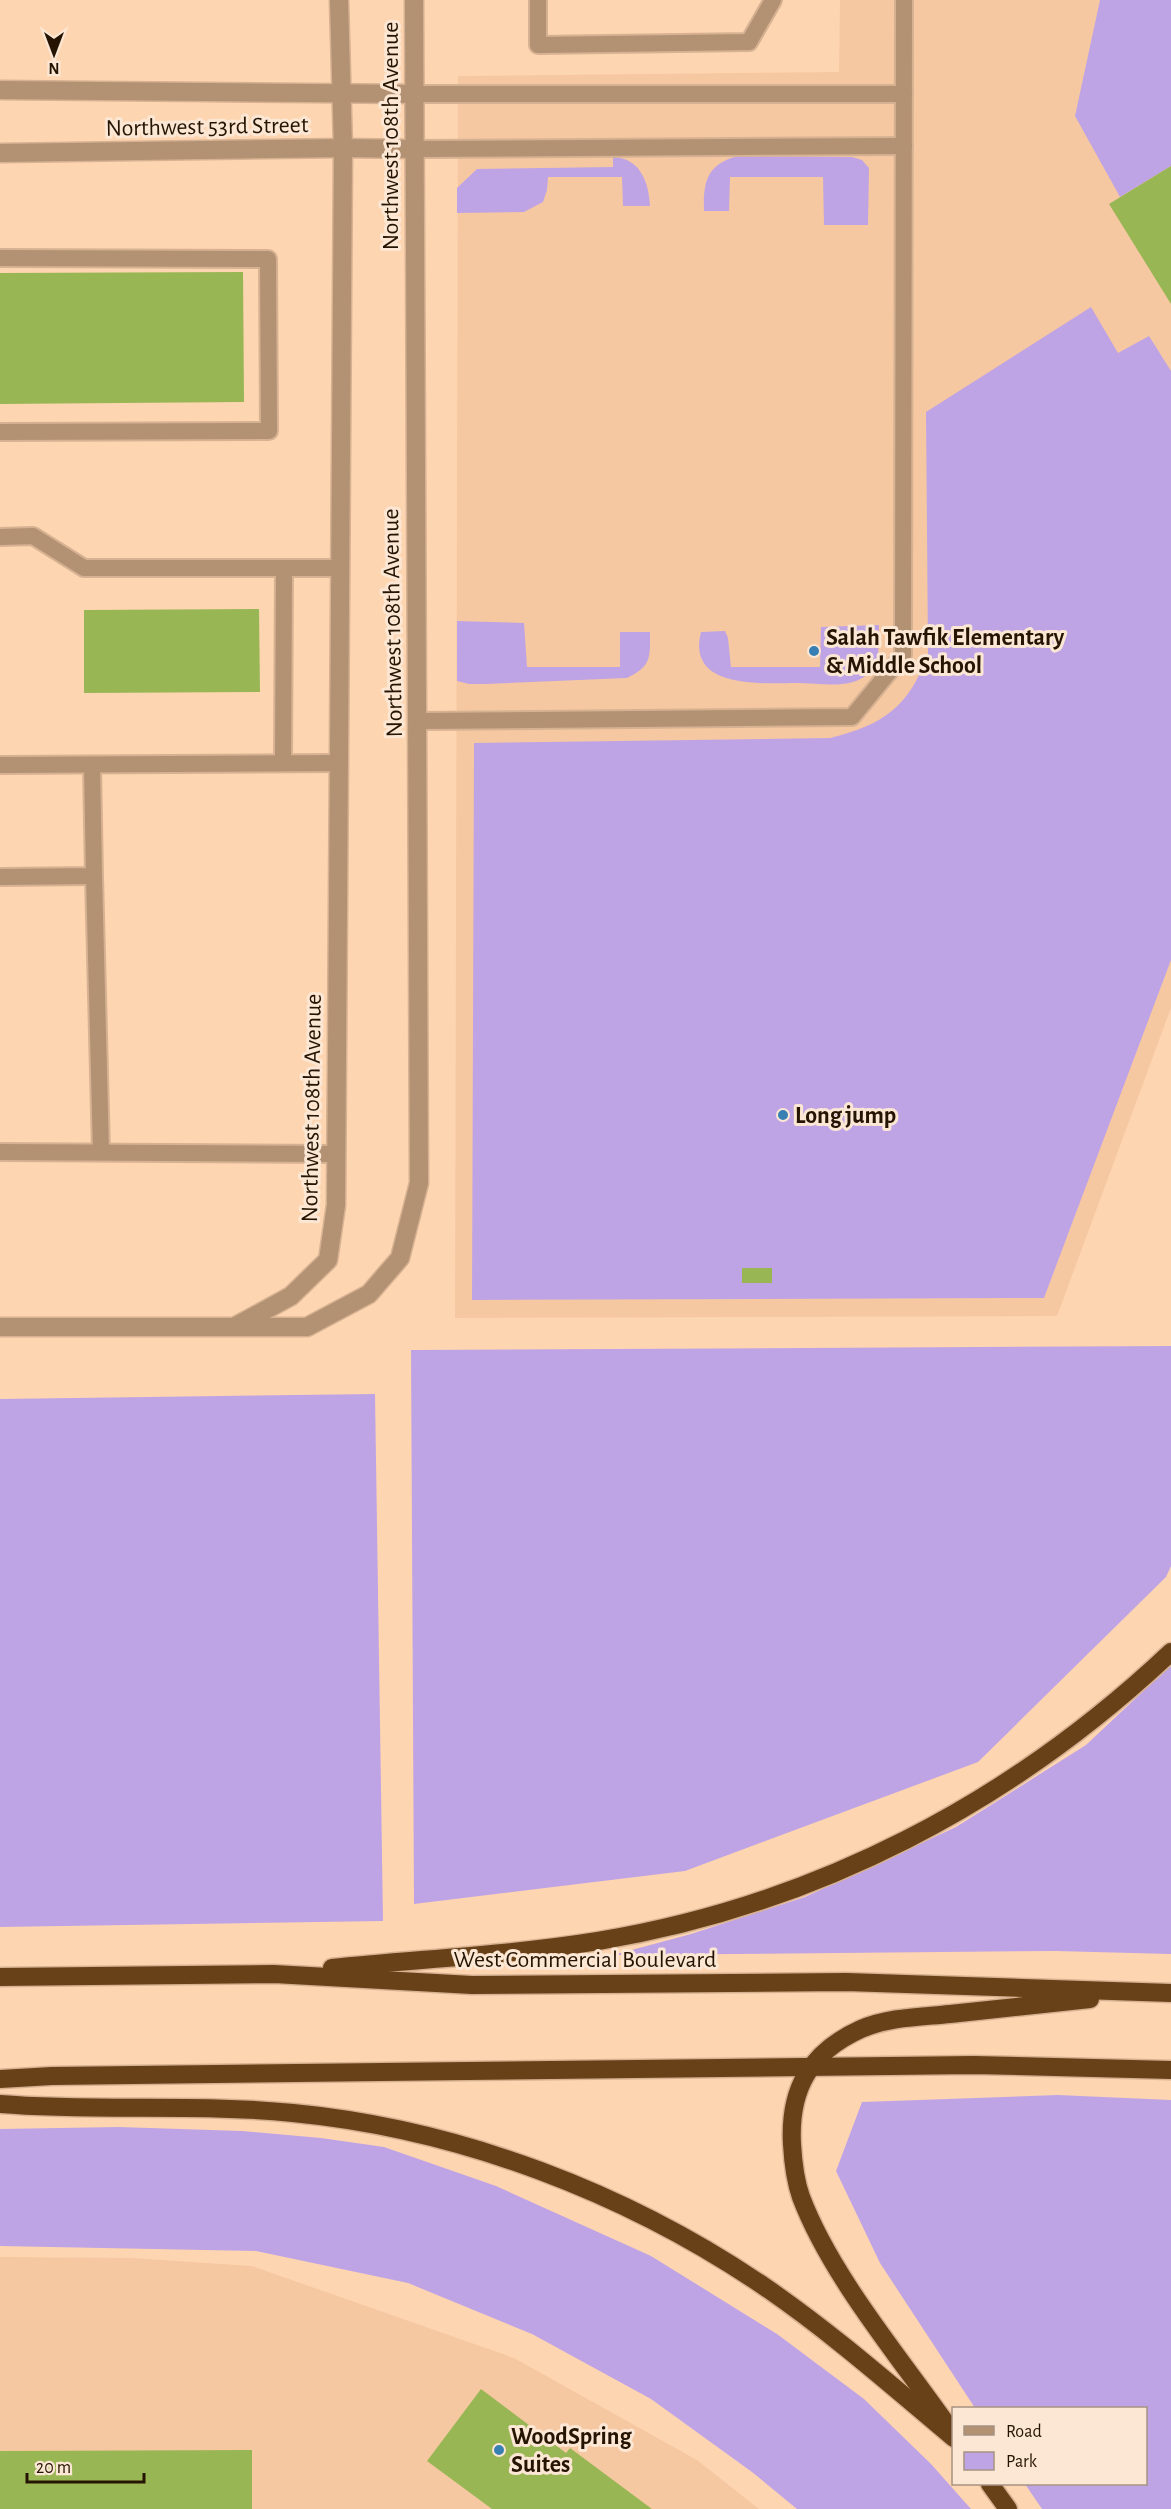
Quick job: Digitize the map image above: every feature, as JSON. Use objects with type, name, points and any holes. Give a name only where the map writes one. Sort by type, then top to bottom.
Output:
[{"type":"highway","points":[[274,1974],[471,1954],[533,1951],[599,1941],[666,1928],[797,1889],[922,1831],[1004,1786],[1068,1740],[1124,1695],[1171,1652]]},
{"type":"highway","name":"West Commercial Boulevard","points":[[0,1977],[274,1974],[472,1985],[834,1982],[1164,1992]]},
{"type":"highway","points":[[952,2433],[836,2266],[816,2230],[801,2196],[793,2165],[791,2110],[797,2088],[810,2069],[836,2042],[863,2028],[897,2019],[1164,1992]]},
{"type":"highway","points":[[0,2079],[87,2075],[810,2069],[974,2065],[1171,2070]]},
{"type":"highway","points":[[0,2104],[51,2108],[215,2108],[293,2113],[375,2124],[524,2165],[586,2190],[706,2250],[765,2287],[825,2330],[952,2434]]},
{"type":"highway","points":[[991,2485],[1008,2509]]},
{"type":"street","name":"Northwest 108th Avenue","points":[[234,1328],[291,1296],[328,1260],[336,1205],[343,148],[339,0]]},
{"type":"street","name":"Northwest 108th Avenue","points":[[234,1328],[307,1328],[369,1294],[400,1258],[419,1183],[414,0]]},
{"type":"street","name":"Northwest 53rd Street","points":[[0,90],[414,94]]},
{"type":"street","name":"Northwest 53rd Street","points":[[0,153],[414,149]]},
{"type":"street","points":[[0,1327],[234,1328]]},
{"type":"lane","points":[[538,0],[538,45],[749,42],[773,0]]},
{"type":"lane","points":[[417,721],[852,717],[903,655],[904,0]]},
{"type":"lane","points":[[414,94],[904,94]]},
{"type":"lane","points":[[414,149],[904,146]]},
{"type":"lane","points":[[0,258],[268,259],[268,430],[0,432]]},
{"type":"lane","points":[[0,537],[33,536],[84,568],[340,568]]},
{"type":"lane","points":[[283,764],[284,568]]},
{"type":"lane","points":[[0,765],[339,763]]},
{"type":"lane","points":[[92,765],[101,1152]]},
{"type":"lane","points":[[0,877],[94,876]]},
{"type":"lane","points":[[0,1152],[336,1154]]},
{"type":"shaded area","name":"Salah Tawfik Elementary & Middle School","points":[[840,0],[1171,0],[1171,1008],[1057,1316],[455,1318],[458,76],[839,72]]},
{"type":"shaded area","points":[[0,2257],[132,2258],[252,2266],[514,2358],[697,2460],[759,2509],[0,2509]]},
{"type":"green space","points":[[1100,0],[1171,0],[1171,166],[1120,197],[1075,116]]},
{"type":"green space","points":[[739,156],[852,157],[862,160],[869,168],[868,225],[824,225],[823,177],[730,177],[729,211],[704,211],[706,183],[709,175],[720,163]]},
{"type":"green space","points":[[613,157],[630,162],[641,173],[648,188],[650,206],[623,206],[622,177],[548,177],[543,202],[524,212],[457,213],[457,188],[477,169],[613,167]]},
{"type":"green space","points":[[1091,307],[1118,353],[1149,336],[1171,371],[1171,960],[1044,1298],[472,1300],[474,743],[830,738],[865,727],[892,711],[912,688],[928,654],[926,412]]},
{"type":"green space","points":[[457,621],[524,623],[527,667],[620,667],[620,632],[650,632],[648,660],[641,669],[627,678],[469,684],[457,681]]},
{"type":"green space","points":[[879,625],[878,663],[864,677],[846,683],[832,685],[766,683],[731,679],[716,674],[705,664],[699,651],[701,632],[725,631],[728,638],[731,667],[820,667],[821,627]]},
{"type":"green space","points":[[1171,1346],[1171,1566],[1166,1577],[978,1762],[685,1871],[414,1904],[411,1350]]},
{"type":"green space","points":[[375,1394],[383,1921],[0,1927],[0,1399]]},
{"type":"green space","points":[[1171,1665],[1171,1954],[1055,1951],[613,1955],[691,1934],[805,1897],[956,1827],[1086,1745]]},
{"type":"green space","points":[[1058,2095],[1171,2100],[1171,2509],[1042,2509],[1026,2485],[1147,2485],[1147,2407],[974,2407],[880,2263],[836,2171],[862,2102]]},
{"type":"green space","points":[[119,2127],[242,2131],[321,2138],[384,2147],[496,2186],[651,2256],[777,2334],[864,2399],[931,2464],[971,2509],[797,2509],[752,2472],[651,2399],[532,2334],[408,2283],[256,2251],[0,2246],[0,2129]]},
{"type":"building","points":[[1171,166],[1171,304],[1109,204]]},
{"type":"building","points":[[243,272],[244,402],[0,404],[0,273]]},
{"type":"building","points":[[259,609],[260,692],[84,693],[84,610]]},
{"type":"building","points":[[742,1268],[772,1268],[772,1283],[742,1283]]},
{"type":"building","name":"WoodSpring Suites","points":[[481,2389],[566,2453],[570,2448],[652,2509],[492,2509],[427,2461]]},
{"type":"building","points":[[252,2450],[252,2509],[0,2509],[0,2451]]},
{"type":"place","name":"Salah Tawfik Elementary & Middle School","points":[[814,651]]},
{"type":"place","name":"Long jump","points":[[783,1115]]},
{"type":"place","name":"WoodSpring Suites","points":[[499,2450]]}]
